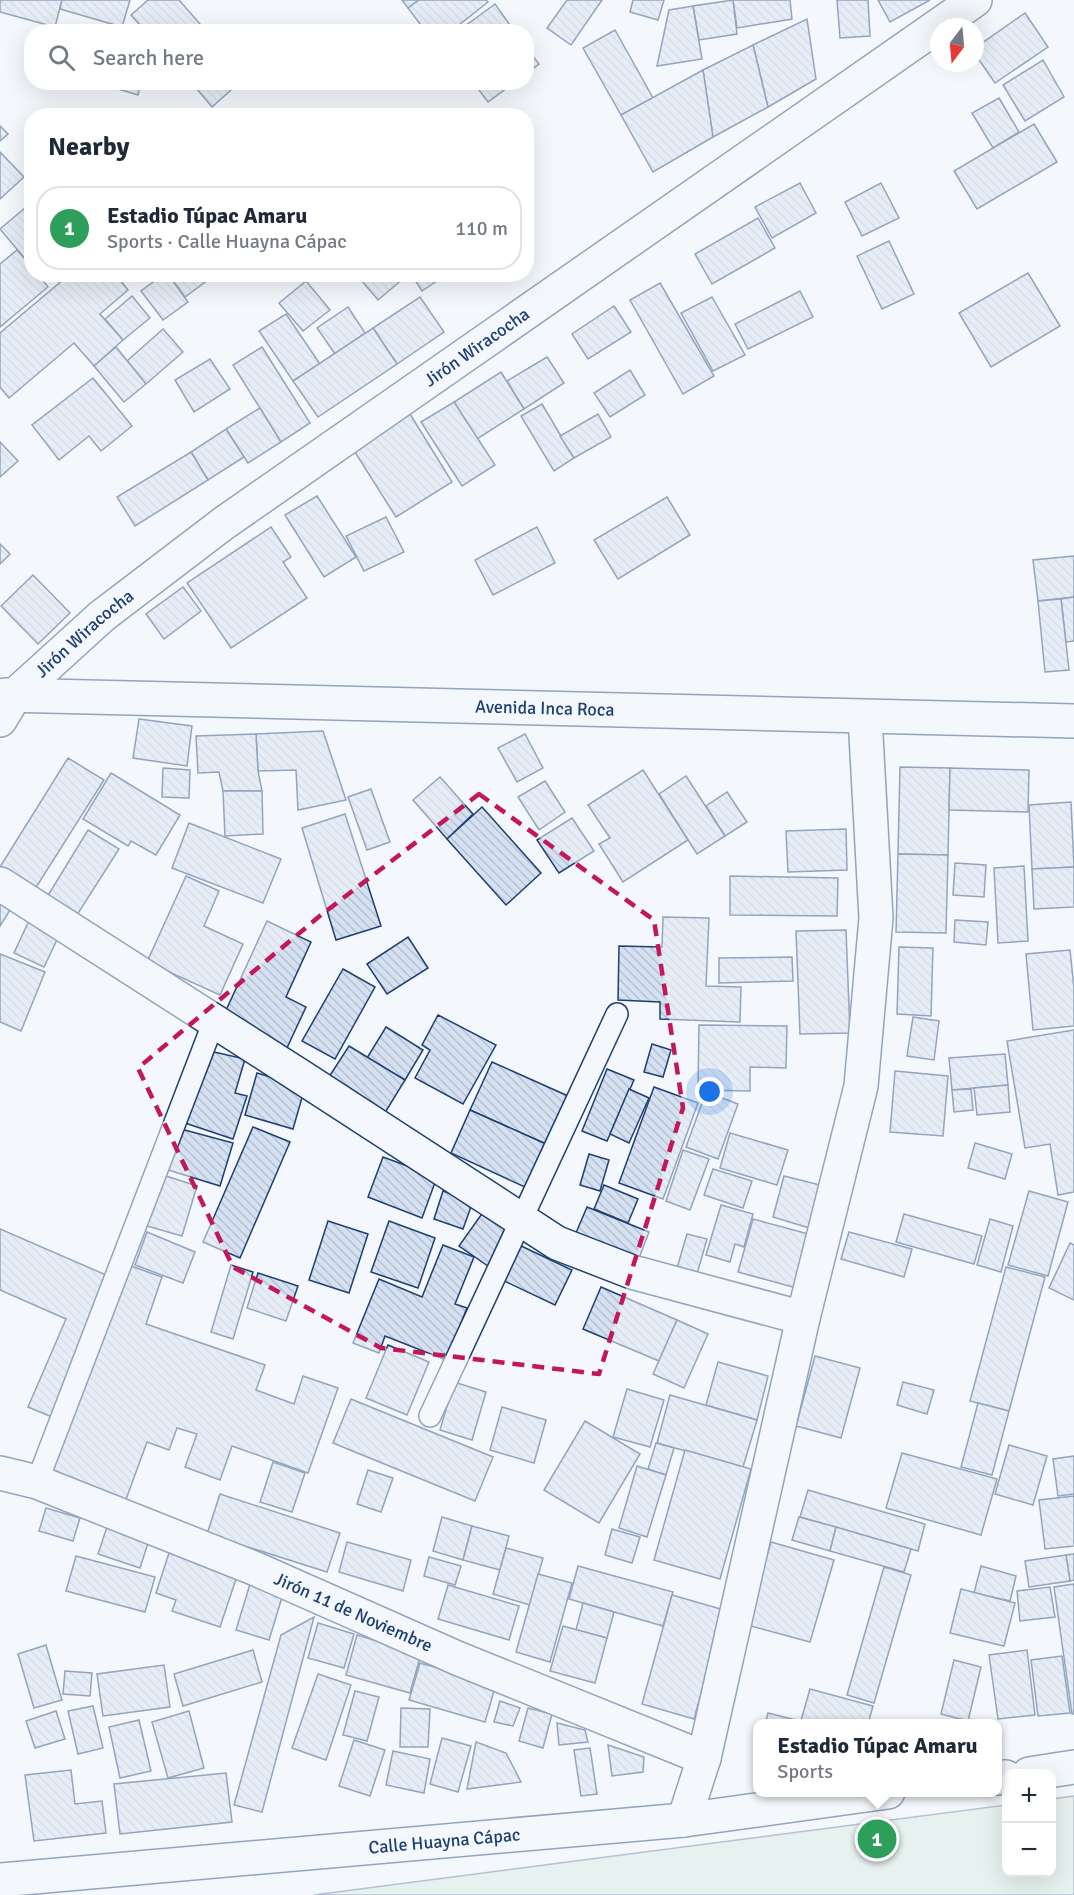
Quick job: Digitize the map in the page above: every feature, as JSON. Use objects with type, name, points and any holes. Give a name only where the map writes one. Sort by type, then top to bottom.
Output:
[{"type":"street","name":"Jirón Wiracocha","points":[[5,703],[102,616],[224,523],[975,0]]},
{"type":"street","name":"Avenida Inca Roca","points":[[5,703],[1074,721]]},
{"type":"street","points":[[684,1820],[704,1758],[803,1318],[861,1086],[876,918],[865,717]]},
{"type":"street","points":[[0,884],[557,1243],[632,1272],[803,1318]]},
{"type":"street","name":"Jirón 11 de Noviembre","points":[[0,1473],[37,1482],[256,1569],[457,1658],[704,1758]]},
{"type":"street","points":[[1056,1769],[1074,1767]]},
{"type":"street","name":"Calle Huayna Cápac","points":[[0,1880],[684,1820],[852,1797]]},
{"type":"lane","points":[[430,1416],[617,1014]]},
{"type":"lane","points":[[37,1482],[214,1021]]},
{"type":"highlighted area","points":[[479,794],[654,920],[683,1108],[599,1374],[381,1348],[233,1267],[138,1068],[321,915]]},
{"type":"shaded area","points":[[1074,1796],[1074,1895],[314,1895],[1002,1806],[1002,1877],[1056,1877],[1056,1798]]},
{"type":"building","points":[[0,0],[62,0],[56,24],[44,24],[0,12]]},
{"type":"building","points":[[62,0],[130,0],[123,24],[112,24],[60,9]]},
{"type":"building","points":[[148,0],[179,0],[200,24],[139,24],[131,15]]},
{"type":"building","points":[[402,0],[419,0],[408,8]]},
{"type":"building","points":[[419,0],[486,0],[488,2],[460,24],[420,24],[408,8]]},
{"type":"building","points":[[567,0],[602,0],[571,45],[547,28]]},
{"type":"building","points":[[633,0],[664,0],[658,20],[630,12]]},
{"type":"building","points":[[733,0],[790,0],[792,19],[737,28]]},
{"type":"building","points":[[733,0],[737,34],[699,40],[693,6]]},
{"type":"building","points":[[837,0],[868,0],[870,36],[840,38]]},
{"type":"building","points":[[878,0],[930,0],[890,22]]},
{"type":"building","points":[[495,4],[509,24],[468,24]]},
{"type":"building","points":[[693,6],[702,59],[657,66],[669,10]]},
{"type":"building","points":[[1025,13],[1048,47],[995,83],[984,67],[984,42]]},
{"type":"building","points":[[807,19],[816,79],[768,107],[753,45]]},
{"type":"building","points":[[615,30],[653,98],[621,115],[583,48]]},
{"type":"building","points":[[753,45],[768,107],[713,137],[703,70]]},
{"type":"building","points":[[534,57],[539,64],[534,68]]},
{"type":"building","points":[[1043,60],[1064,97],[1025,121],[1003,85]]},
{"type":"building","points":[[703,70],[713,137],[653,172],[621,115]]},
{"type":"building","points":[[121,90],[139,90],[138,95]]},
{"type":"building","points":[[198,90],[231,90],[212,107]]},
{"type":"building","points":[[479,90],[504,90],[488,102]]},
{"type":"building","points":[[999,98],[1019,132],[993,148],[972,113]]},
{"type":"building","points":[[1034,124],[1057,162],[977,209],[954,171]]},
{"type":"building","points":[[0,126],[8,134],[0,141]]},
{"type":"building","points":[[0,152],[24,177],[0,199]]},
{"type":"building","points":[[800,183],[816,213],[772,238],[755,207]]},
{"type":"building","points":[[881,183],[899,218],[862,236],[845,202]]},
{"type":"building","points":[[24,209],[24,258],[0,229]]},
{"type":"building","points":[[758,218],[775,248],[712,284],[695,254]]},
{"type":"building","points":[[889,241],[914,294],[882,309],[857,256]]},
{"type":"building","points":[[17,250],[24,258],[24,282],[44,282],[48,287],[0,327],[0,264]]},
{"type":"building","points":[[1028,273],[1060,326],[991,367],[959,313]]},
{"type":"building","points":[[61,282],[122,282],[128,290],[100,314],[123,340],[94,366],[74,343],[9,398],[0,387],[0,333]]},
{"type":"building","points":[[153,282],[174,282],[188,302],[163,320],[141,291]]},
{"type":"building","points":[[174,282],[205,282],[185,297]]},
{"type":"building","points":[[307,282],[330,310],[303,331],[279,303]]},
{"type":"building","points":[[363,282],[399,282],[378,300]]},
{"type":"building","points":[[416,282],[435,282],[422,291]]},
{"type":"building","points":[[660,283],[714,376],[683,394],[630,300]]},
{"type":"building","points":[[800,291],[813,317],[748,349],[735,324]]},
{"type":"building","points":[[132,296],[150,318],[123,340],[105,319]]},
{"type":"building","points":[[420,297],[444,332],[397,364],[373,328]]},
{"type":"building","points":[[712,297],[745,355],[713,371],[681,313]]},
{"type":"building","points":[[614,306],[631,332],[588,359],[572,334]]},
{"type":"building","points":[[348,307],[365,333],[335,354],[317,328]]},
{"type":"building","points":[[286,314],[320,364],[293,381],[259,331]]},
{"type":"building","points":[[373,328],[397,364],[318,417],[293,381]]},
{"type":"building","points":[[163,329],[183,352],[146,384],[127,361]]},
{"type":"building","points":[[116,347],[146,384],[124,402],[94,366]]},
{"type":"building","points":[[262,347],[310,423],[281,442],[233,365]]},
{"type":"building","points":[[547,357],[564,383],[524,409],[507,381]]},
{"type":"building","points":[[210,359],[230,389],[194,412],[175,380]]},
{"type":"building","points":[[630,370],[645,395],[610,417],[594,393]]},
{"type":"building","points":[[501,372],[524,409],[477,439],[454,402]]},
{"type":"building","points":[[93,378],[132,426],[101,451],[89,436],[59,460],[32,425]]},
{"type":"building","points":[[454,402],[495,465],[462,486],[421,422]]},
{"type":"building","points":[[542,404],[574,458],[554,471],[521,416]]},
{"type":"building","points":[[260,408],[281,442],[248,463],[226,429]]},
{"type":"building","points":[[410,414],[452,482],[396,517],[353,449]]},
{"type":"building","points":[[598,414],[611,437],[574,458],[560,436]]},
{"type":"building","points":[[226,429],[244,457],[208,480],[191,452]]},
{"type":"building","points":[[0,442],[18,461],[0,477]]},
{"type":"building","points":[[191,452],[208,480],[135,526],[117,497]]},
{"type":"building","points":[[317,496],[356,557],[324,577],[285,515]]},
{"type":"building","points":[[667,497],[690,535],[618,579],[594,540]]},
{"type":"building","points":[[386,517],[404,552],[364,571],[346,536]]},
{"type":"building","points":[[271,527],[291,557],[283,562],[307,598],[231,648],[187,583]]},
{"type":"building","points":[[537,527],[555,563],[493,595],[475,560]]},
{"type":"building","points":[[0,544],[10,554],[0,564]]},
{"type":"building","points":[[1074,556],[1074,597],[1038,601],[1033,560]]},
{"type":"building","points":[[33,575],[70,613],[38,644],[1,606]]},
{"type":"building","points":[[183,587],[201,611],[164,639],[146,614]]},
{"type":"building","points":[[1074,597],[1074,641],[1066,642],[1061,599]]},
{"type":"building","points":[[1061,599],[1069,670],[1045,672],[1038,601]]},
{"type":"building","points":[[139,719],[192,726],[187,766],[133,758]]},
{"type":"building","points":[[323,731],[346,800],[298,810],[296,770],[258,771],[256,734]]},
{"type":"building","points":[[256,734],[258,771],[262,791],[223,791],[219,772],[198,773],[196,736]]},
{"type":"building","points":[[525,734],[543,768],[517,782],[498,748]]},
{"type":"building","points":[[68,758],[104,780],[35,889],[0,867]]},
{"type":"building","points":[[900,767],[950,768],[948,855],[898,854]]},
{"type":"building","points":[[163,768],[190,770],[189,798],[162,797]]},
{"type":"building","points":[[950,768],[1029,770],[1028,812],[949,810]]},
{"type":"building","points":[[643,770],[688,840],[623,882],[599,844],[610,838],[588,805]]},
{"type":"building","points":[[111,773],[180,815],[156,855],[131,841],[128,846],[83,819]]},
{"type":"building","points":[[686,776],[725,836],[697,854],[659,794]]},
{"type":"building","points":[[440,777],[473,814],[447,839],[413,800]]},
{"type":"building","points":[[545,781],[565,812],[539,830],[518,797]]},
{"type":"building","points":[[371,789],[390,842],[367,850],[348,797]]},
{"type":"building","points":[[223,791],[262,791],[263,834],[225,836]]},
{"type":"building","points":[[727,792],[747,822],[725,836],[706,806]]},
{"type":"building","points":[[1071,802],[1074,867],[1032,869],[1029,805]]},
{"type":"building","points":[[482,807],[541,873],[506,905],[447,839]]},
{"type":"building","points":[[345,814],[381,926],[336,940],[302,828]]},
{"type":"building","points":[[572,818],[594,851],[559,873],[537,840]]},
{"type":"building","points":[[189,823],[281,859],[263,903],[172,868]]},
{"type":"building","points":[[846,829],[847,870],[788,872],[786,831]]},
{"type":"building","points":[[88,830],[119,849],[77,915],[47,897]]},
{"type":"building","points":[[898,854],[948,855],[946,933],[896,932]]},
{"type":"building","points":[[955,863],[986,865],[984,897],[953,895]]},
{"type":"building","points":[[1024,866],[1028,941],[998,943],[994,868]]},
{"type":"building","points":[[1074,867],[1074,907],[1034,909],[1032,869]]},
{"type":"building","points":[[186,876],[219,891],[204,926],[243,944],[220,995],[147,962]]},
{"type":"building","points":[[730,876],[838,878],[837,916],[730,915]]},
{"type":"building","points":[[0,893],[15,902],[0,926]]},
{"type":"building","points":[[33,912],[63,927],[44,967],[14,953]]},
{"type":"building","points":[[663,917],[709,918],[706,986],[741,987],[740,1022],[660,1019],[660,1002],[618,1000],[619,946],[662,947]]},
{"type":"building","points":[[955,920],[988,922],[986,945],[954,942]]},
{"type":"building","points":[[267,921],[311,942],[286,997],[306,1007],[286,1050],[222,1019]]},
{"type":"building","points":[[846,930],[850,1033],[800,1034],[796,931]]},
{"type":"building","points":[[408,937],[428,968],[387,994],[367,964]]},
{"type":"building","points":[[899,947],[933,948],[931,1016],[897,1014]]},
{"type":"building","points":[[1070,950],[1074,988],[1074,1026],[1033,1030],[1026,954]]},
{"type":"building","points":[[0,954],[45,972],[21,1031],[0,1022]]},
{"type":"building","points":[[792,957],[793,981],[719,983],[719,958]]},
{"type":"building","points":[[343,969],[375,987],[335,1059],[302,1041]]},
{"type":"building","points":[[438,1015],[496,1045],[463,1104],[415,1078],[430,1050],[422,1045]]},
{"type":"building","points":[[913,1017],[939,1021],[934,1060],[907,1056]]},
{"type":"building","points":[[699,1025],[787,1026],[786,1068],[750,1067],[750,1091],[698,1090]]},
{"type":"building","points":[[386,1027],[423,1050],[405,1080],[367,1058]]},
{"type":"building","points":[[1074,1030],[1074,1192],[1058,1195],[1050,1144],[1025,1148],[1007,1041]]},
{"type":"building","points":[[652,1044],[671,1050],[663,1077],[644,1072]]},
{"type":"building","points":[[349,1046],[405,1080],[383,1116],[327,1080]]},
{"type":"building","points":[[214,1052],[245,1059],[235,1093],[247,1096],[233,1139],[185,1123]]},
{"type":"building","points":[[1005,1054],[1008,1085],[952,1090],[949,1058]]},
{"type":"building","points":[[492,1062],[568,1096],[546,1144],[470,1110]]},
{"type":"building","points":[[607,1069],[634,1080],[607,1141],[582,1131]]},
{"type":"building","points":[[895,1071],[948,1076],[943,1136],[890,1132]]},
{"type":"building","points":[[257,1073],[305,1087],[293,1129],[245,1115]]},
{"type":"building","points":[[1008,1085],[1010,1112],[977,1115],[974,1088]]},
{"type":"building","points":[[654,1087],[698,1103],[663,1199],[619,1183]]},
{"type":"building","points":[[629,1089],[649,1098],[629,1143],[610,1134]]},
{"type":"building","points":[[971,1089],[973,1110],[954,1112],[952,1090]]},
{"type":"building","points":[[706,1092],[738,1104],[718,1159],[686,1147]]},
{"type":"building","points":[[470,1110],[546,1144],[527,1188],[451,1153]]},
{"type":"building","points":[[253,1127],[290,1142],[240,1258],[203,1242]]},
{"type":"building","points":[[181,1129],[233,1143],[220,1186],[165,1169]]},
{"type":"building","points":[[730,1133],[788,1150],[777,1185],[720,1168]]},
{"type":"building","points":[[975,1143],[1012,1154],[1005,1179],[968,1168]]},
{"type":"building","points":[[683,1150],[709,1159],[690,1210],[666,1201]]},
{"type":"building","points":[[589,1154],[609,1160],[600,1191],[580,1185]]},
{"type":"building","points":[[383,1157],[437,1177],[422,1218],[368,1197]]},
{"type":"building","points":[[713,1169],[752,1181],[743,1208],[704,1195]]},
{"type":"building","points":[[163,1175],[197,1186],[182,1236],[147,1226]]},
{"type":"building","points":[[784,1176],[828,1187],[816,1230],[773,1217]]},
{"type":"building","points":[[604,1185],[638,1199],[628,1223],[594,1209]]},
{"type":"building","points":[[443,1191],[473,1201],[463,1229],[434,1219]]},
{"type":"building","points":[[1029,1191],[1068,1202],[1048,1276],[1008,1265]]},
{"type":"building","points":[[721,1205],[753,1214],[744,1247],[735,1244],[730,1262],[706,1255]]},
{"type":"building","points":[[587,1207],[649,1232],[636,1266],[573,1240]]},
{"type":"building","points":[[486,1208],[514,1226],[488,1266],[459,1246]]},
{"type":"building","points":[[904,1214],[982,1236],[974,1264],[896,1242]]},
{"type":"building","points":[[753,1219],[816,1236],[800,1289],[738,1272]]},
{"type":"building","points":[[990,1219],[1013,1226],[1001,1272],[977,1265]]},
{"type":"building","points":[[328,1221],[368,1234],[349,1293],[309,1280]]},
{"type":"building","points":[[389,1221],[435,1238],[418,1288],[371,1272]]},
{"type":"building","points":[[0,1229],[113,1278],[52,1417],[28,1407],[66,1319],[0,1290]]},
{"type":"building","points":[[147,1232],[195,1252],[183,1283],[135,1265]]},
{"type":"building","points":[[849,1232],[912,1249],[904,1277],[841,1259]]},
{"type":"building","points":[[687,1234],[707,1239],[697,1274],[677,1268]]},
{"type":"building","points":[[1070,1243],[1074,1245],[1074,1300],[1049,1288]]},
{"type":"building","points":[[517,1244],[572,1270],[555,1305],[500,1279]]},
{"type":"building","points":[[443,1245],[474,1257],[455,1304],[467,1308],[446,1360],[385,1336],[379,1353],[353,1343],[379,1279],[422,1297]]},
{"type":"building","points":[[125,1264],[162,1277],[146,1324],[265,1365],[256,1390],[294,1404],[303,1376],[338,1388],[308,1473],[232,1446],[220,1480],[185,1467],[197,1434],[177,1428],[169,1450],[147,1442],[125,1502],[51,1476]]},
{"type":"building","points":[[231,1265],[253,1272],[233,1339],[211,1332]]},
{"type":"building","points":[[1006,1267],[1045,1277],[1009,1411],[970,1401]]},
{"type":"building","points":[[258,1273],[298,1286],[286,1321],[247,1308]]},
{"type":"building","points":[[601,1287],[677,1320],[659,1361],[583,1329]]},
{"type":"building","points":[[677,1320],[708,1334],[684,1388],[653,1374]]},
{"type":"building","points":[[388,1345],[429,1362],[407,1415],[366,1398]]},
{"type":"building","points":[[815,1356],[860,1368],[841,1438],[796,1426]]},
{"type":"building","points":[[718,1362],[768,1376],[757,1420],[706,1405]]},
{"type":"building","points":[[454,1382],[486,1392],[472,1440],[440,1430]]},
{"type":"building","points":[[903,1382],[934,1390],[927,1414],[897,1405]]},
{"type":"building","points":[[627,1389],[664,1400],[650,1447],[613,1437]]},
{"type":"building","points":[[670,1395],[757,1420],[743,1467],[657,1443]]},
{"type":"building","points":[[351,1399],[493,1457],[475,1501],[333,1443]]},
{"type":"building","points":[[978,1403],[1009,1411],[992,1475],[961,1467]]},
{"type":"building","points":[[502,1407],[546,1420],[534,1463],[490,1450]]},
{"type":"building","points":[[585,1421],[640,1454],[599,1523],[544,1490]]},
{"type":"building","points":[[656,1443],[674,1448],[666,1475],[648,1469]]},
{"type":"building","points":[[1009,1445],[1047,1456],[1033,1505],[995,1494]]},
{"type":"building","points":[[685,1450],[751,1469],[720,1579],[654,1560]]},
{"type":"building","points":[[902,1453],[997,1479],[981,1535],[886,1508]]},
{"type":"building","points":[[1074,1456],[1074,1494],[1058,1496],[1053,1459]]},
{"type":"building","points":[[273,1462],[305,1473],[292,1512],[260,1502]]},
{"type":"building","points":[[637,1466],[666,1475],[647,1537],[619,1528]]},
{"type":"building","points":[[368,1470],[393,1478],[381,1512],[357,1504]]},
{"type":"building","points":[[808,1490],[925,1524],[918,1551],[800,1517]]},
{"type":"building","points":[[220,1494],[340,1533],[327,1572],[207,1534]]},
{"type":"building","points":[[1074,1496],[1074,1546],[1045,1549],[1039,1500]]},
{"type":"building","points":[[46,1508],[80,1518],[73,1541],[39,1531]]},
{"type":"building","points":[[442,1517],[472,1526],[463,1560],[433,1551]]},
{"type":"building","points":[[799,1517],[836,1527],[830,1551],[792,1540]]},
{"type":"building","points":[[472,1526],[509,1536],[500,1570],[463,1560]]},
{"type":"building","points":[[107,1527],[149,1540],[140,1568],[98,1554]]},
{"type":"building","points":[[836,1527],[911,1549],[904,1572],[830,1551]]},
{"type":"building","points":[[612,1529],[640,1537],[632,1563],[605,1555]]},
{"type":"building","points":[[347,1542],[411,1560],[403,1591],[339,1572]]},
{"type":"building","points":[[771,1542],[834,1560],[810,1642],[747,1625]]},
{"type":"building","points":[[506,1548],[543,1558],[530,1605],[493,1594]]},
{"type":"building","points":[[169,1553],[237,1576],[220,1627],[172,1611],[176,1600],[156,1593]]},
{"type":"building","points":[[1074,1554],[1074,1580],[1070,1581],[1066,1555]]},
{"type":"building","points":[[1066,1555],[1070,1581],[1029,1587],[1025,1561]]},
{"type":"building","points":[[76,1556],[155,1577],[145,1612],[66,1591]]},
{"type":"building","points":[[429,1557],[461,1566],[455,1585],[424,1576]]},
{"type":"building","points":[[578,1566],[673,1592],[663,1626],[569,1599]]},
{"type":"building","points":[[981,1566],[1016,1576],[1010,1601],[974,1593]]},
{"type":"building","points":[[884,1567],[911,1575],[874,1703],[847,1695]]},
{"type":"building","points":[[538,1574],[572,1583],[550,1662],[516,1652]]},
{"type":"building","points":[[250,1584],[283,1594],[269,1640],[236,1630]]},
{"type":"building","points":[[1074,1584],[1074,1714],[1072,1714],[1054,1587]]},
{"type":"building","points":[[448,1585],[519,1606],[509,1640],[438,1619]]},
{"type":"building","points":[[1050,1587],[1055,1617],[1020,1621],[1017,1591]]},
{"type":"building","points":[[961,1589],[1015,1603],[1004,1646],[950,1633]]},
{"type":"building","points":[[672,1595],[724,1610],[694,1719],[642,1704]]},
{"type":"building","points":[[583,1603],[614,1612],[607,1638],[576,1630]]},
{"type":"building","points":[[314,1617],[262,1812],[234,1805],[281,1635]]},
{"type":"building","points":[[318,1623],[354,1634],[344,1668],[308,1658]]},
{"type":"building","points":[[563,1626],[607,1638],[595,1683],[550,1671]]},
{"type":"building","points":[[357,1635],[421,1654],[410,1693],[346,1675]]},
{"type":"building","points":[[46,1645],[62,1700],[34,1708],[18,1654]]},
{"type":"building","points":[[253,1650],[262,1682],[183,1706],[174,1674]]},
{"type":"building","points":[[1027,1650],[1035,1715],[998,1719],[989,1655]]},
{"type":"building","points":[[1062,1656],[1070,1713],[1038,1716],[1031,1660]]},
{"type":"building","points":[[954,1660],[981,1667],[968,1719],[941,1714]]},
{"type":"building","points":[[420,1663],[496,1684],[485,1722],[409,1700]]},
{"type":"building","points":[[164,1665],[170,1707],[103,1716],[97,1674]]},
{"type":"building","points":[[65,1671],[92,1673],[90,1696],[63,1694]]},
{"type":"building","points":[[318,1674],[351,1685],[326,1760],[292,1748]]},
{"type":"building","points":[[810,1689],[873,1706],[869,1719],[801,1719]]},
{"type":"building","points":[[355,1691],[379,1697],[367,1741],[343,1735]]},
{"type":"building","points":[[500,1701],[520,1708],[513,1726],[494,1722]]},
{"type":"building","points":[[93,1706],[103,1748],[78,1754],[68,1711]]},
{"type":"building","points":[[401,1708],[430,1709],[428,1747],[400,1747]]},
{"type":"building","points":[[528,1708],[552,1714],[543,1748],[519,1741]]},
{"type":"building","points":[[56,1711],[65,1739],[35,1748],[26,1721]]},
{"type":"building","points":[[189,1711],[204,1768],[168,1778],[152,1722]]},
{"type":"building","points":[[768,1713],[792,1719],[766,1719]]},
{"type":"building","points":[[139,1720],[151,1771],[120,1778],[109,1727]]},
{"type":"building","points":[[557,1723],[585,1730],[588,1742],[559,1745]]},
{"type":"building","points":[[442,1738],[471,1746],[458,1792],[430,1784]]},
{"type":"building","points":[[354,1740],[385,1750],[370,1796],[339,1786]]},
{"type":"building","points":[[476,1742],[506,1753],[521,1782],[467,1789]]},
{"type":"building","points":[[608,1745],[644,1757],[643,1772],[612,1776]]},
{"type":"building","points":[[590,1748],[597,1794],[581,1796],[574,1750]]},
{"type":"building","points":[[393,1751],[430,1759],[424,1793],[386,1785]]},
{"type":"building","points":[[71,1770],[75,1804],[102,1801],[106,1833],[34,1841],[25,1775]]},
{"type":"building","points":[[226,1773],[232,1822],[120,1834],[114,1784]]},
{"type":"place","name":"Estadio Túpac Amaru","points":[[877,1839]]}]
